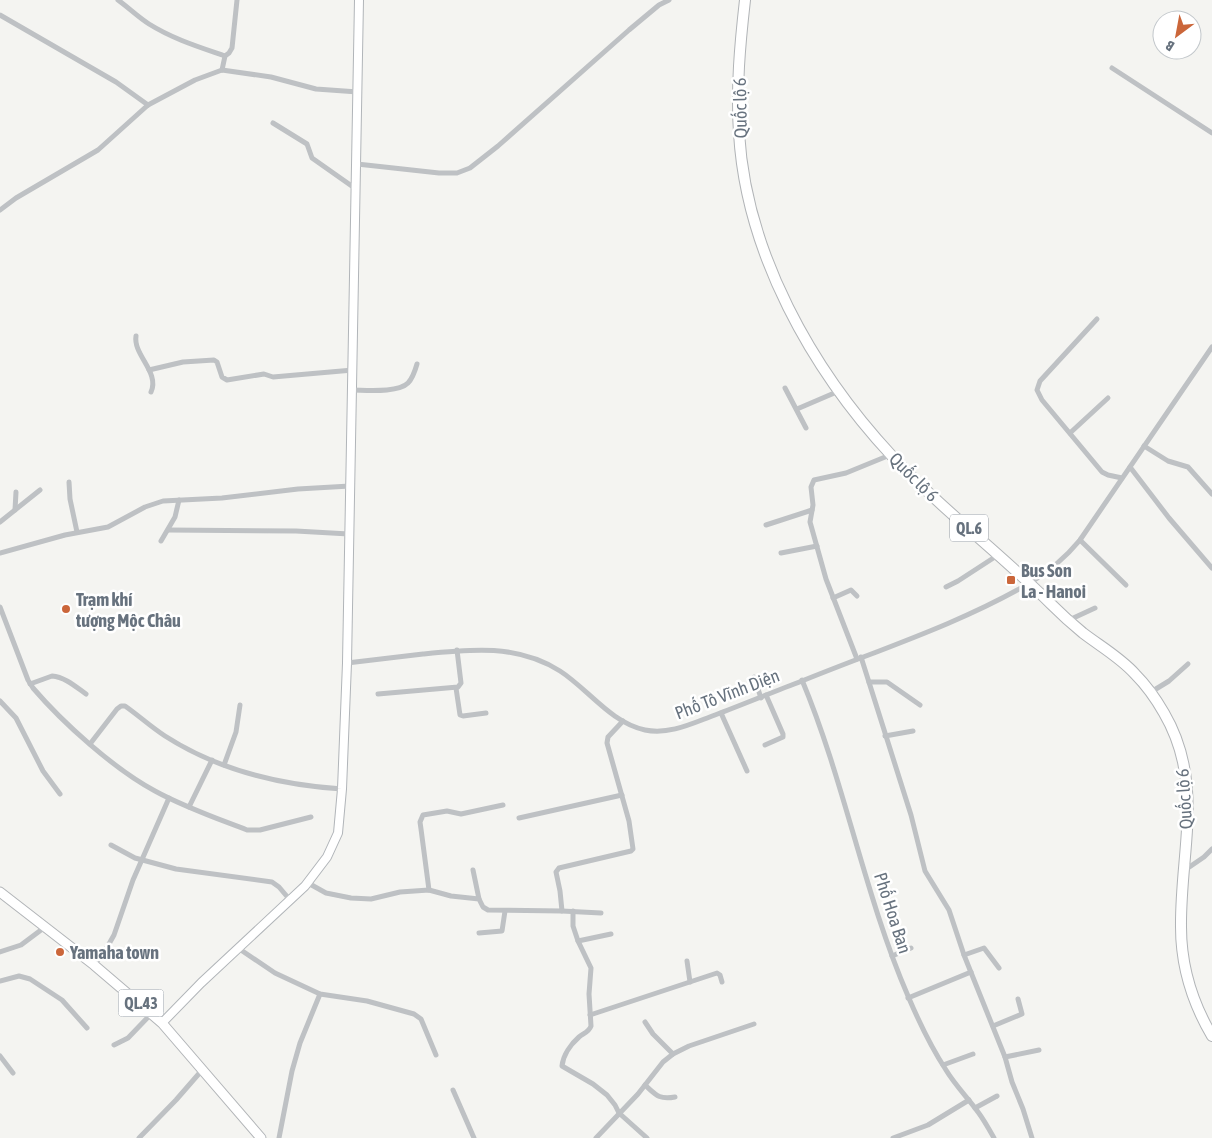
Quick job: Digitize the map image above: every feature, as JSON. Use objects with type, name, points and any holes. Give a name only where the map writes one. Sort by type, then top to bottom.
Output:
[{"type":"highway","name":"Quốc lộ 6","points":[[745,0],[739,62],[739,136],[750,201],[764,250],[793,318],[839,391],[891,454],[951,513],[1030,583],[1068,620],[1134,672],[1151,692],[1165,714],[1179,748],[1187,780],[1188,812],[1181,926],[1184,961],[1188,983],[1195,1003],[1212,1036]]},
{"type":"main road","name":"QL.43","points":[[0,892],[94,965],[162,1022],[261,1138]]},
{"type":"street","points":[[118,0],[139,17],[161,30],[194,46],[225,56]]},
{"type":"street","points":[[222,70],[225,56],[232,48],[238,0]]},
{"type":"street","points":[[162,1022],[308,883],[320,868],[338,833],[342,789],[347,663],[359,0]]},
{"type":"street","points":[[357,164],[439,173],[457,173],[470,168],[498,146],[652,11],[669,0]]},
{"type":"street","points":[[0,15],[108,77],[148,105]]},
{"type":"street","points":[[1112,68],[1212,133]]},
{"type":"street","points":[[0,210],[16,198],[98,150],[148,105],[195,80],[222,70],[263,75],[316,89],[358,92]]},
{"type":"street","points":[[273,123],[303,141],[309,147],[312,158],[356,189]]},
{"type":"street","points":[[1097,319],[1040,381],[1037,387],[1039,396],[1105,474],[1122,478]]},
{"type":"street","points":[[136,336],[136,344],[149,370],[153,383],[151,392]]},
{"type":"street","name":"Phố Tô Vĩnh Diện","points":[[347,663],[457,650],[506,650],[540,660],[574,680],[623,721],[646,730],[664,731],[675,729],[721,713],[947,624],[990,605],[1030,583],[1062,560],[1080,540],[1212,347]]},
{"type":"street","points":[[149,370],[183,362],[214,360],[217,362],[222,377],[226,380],[264,374],[273,377],[353,370]]},
{"type":"street","points":[[352,390],[404,387],[412,379],[417,364]]},
{"type":"street","points":[[785,388],[806,428]]},
{"type":"street","points":[[797,409],[839,391]]},
{"type":"street","points":[[1070,433],[1108,398]]},
{"type":"street","points":[[1144,446],[1168,461],[1188,466],[1212,494]]},
{"type":"street","points":[[891,454],[846,474],[814,480],[811,487],[813,502],[810,522],[833,598],[869,682],[908,806],[925,871],[950,910],[964,955],[1005,1056],[1032,1138]]},
{"type":"street","points":[[1130,467],[1169,518],[1212,568]]},
{"type":"street","points":[[69,482],[70,499],[77,532]]},
{"type":"street","points":[[0,553],[77,532],[108,527],[154,503],[222,498],[298,489],[350,486]]},
{"type":"street","points":[[0,522],[40,490]]},
{"type":"street","points":[[15,510],[16,492]]},
{"type":"street","points":[[161,541],[175,517],[179,500]]},
{"type":"street","points":[[766,525],[812,510]]},
{"type":"street","points":[[168,530],[296,531],[350,534]]},
{"type":"street","points":[[1080,540],[1126,585]]},
{"type":"street","points":[[781,554],[817,546]]},
{"type":"street","points":[[946,587],[999,555]]},
{"type":"street","points":[[833,598],[852,590],[857,596]]},
{"type":"street","points":[[0,607],[1,615],[30,684],[55,712],[90,744],[124,771],[169,798],[247,830],[260,830],[311,817]]},
{"type":"street","points":[[1068,620],[1095,608]]},
{"type":"street","points":[[378,694],[456,688],[460,686],[462,683],[457,650]]},
{"type":"street","points":[[1151,692],[1188,664]]},
{"type":"street","points":[[30,684],[56,676],[86,694]]},
{"type":"street","points":[[754,677],[783,734],[783,738],[764,745]]},
{"type":"street","name":"Phố Hoa Ban","points":[[802,680],[812,702],[852,826],[873,900],[908,998],[942,1065],[976,1108],[994,1138]]},
{"type":"street","points":[[869,682],[887,682],[920,705]]},
{"type":"street","points":[[456,688],[460,715],[486,713]]},
{"type":"street","points":[[0,701],[16,718],[48,779],[60,794]]},
{"type":"street","points":[[224,766],[236,732],[240,705]]},
{"type":"street","points":[[90,744],[116,709],[124,706],[164,735],[224,766],[270,780],[303,786],[342,789]]},
{"type":"street","points":[[721,713],[747,771]]},
{"type":"street","points":[[562,911],[556,872],[559,868],[632,851],[633,849],[629,821],[607,742],[608,737],[623,721]]},
{"type":"street","points":[[885,736],[912,731]]},
{"type":"street","points":[[189,807],[212,760]]},
{"type":"street","points":[[519,818],[622,795]]},
{"type":"street","points":[[94,965],[114,935],[133,880],[169,798]]},
{"type":"street","points":[[428,890],[420,829],[420,822],[423,816],[447,811],[461,814],[503,805]]},
{"type":"street","points":[[111,845],[142,860],[195,872],[272,882],[290,900]]},
{"type":"street","points":[[1184,870],[1204,857],[1212,849]]},
{"type":"street","points":[[473,870],[479,898],[483,907],[488,910],[601,913]]},
{"type":"street","points":[[308,883],[326,894],[357,898],[371,898],[400,892],[428,890],[451,896],[479,898]]},
{"type":"street","points":[[479,933],[502,931],[505,911]]},
{"type":"street","points":[[573,911],[578,941],[591,968],[589,994],[590,1029],[571,1046],[564,1057],[562,1066],[593,1084],[607,1095],[619,1113],[647,1138]]},
{"type":"street","points":[[0,952],[22,944],[46,927]]},
{"type":"street","points":[[578,941],[611,934]]},
{"type":"street","points":[[238,948],[276,973],[320,994],[367,1001],[414,1014],[421,1019],[436,1055]]},
{"type":"street","points":[[892,956],[911,948]]},
{"type":"street","points":[[964,955],[984,948],[999,968]]},
{"type":"street","points":[[687,961],[690,982]]},
{"type":"street","points":[[590,1015],[717,972],[720,974],[722,982]]},
{"type":"street","points":[[908,998],[971,972]]},
{"type":"street","points":[[0,981],[19,976],[30,979],[62,1000],[87,1028]]},
{"type":"street","points":[[279,1138],[296,1058],[306,1027],[320,994]]},
{"type":"street","points":[[993,1026],[1022,1014],[1018,999]]},
{"type":"street","points":[[114,1045],[128,1038],[152,1013]]},
{"type":"street","points":[[645,1022],[653,1034],[673,1054]]},
{"type":"street","points":[[597,1138],[634,1098],[663,1062],[673,1054],[689,1046],[754,1024]]},
{"type":"street","points":[[1005,1056],[1039,1050]]},
{"type":"street","points":[[942,1065],[972,1054]]},
{"type":"street","points":[[0,1056],[13,1074]]},
{"type":"street","points":[[139,1138],[203,1069]]},
{"type":"street","points":[[645,1084],[659,1097],[675,1097]]},
{"type":"street","points":[[453,1090],[474,1138]]},
{"type":"street","points":[[976,1108],[997,1096]]},
{"type":"street","points":[[893,1138],[928,1125],[970,1100]]},
{"type":"place","name":"Bus Son La - Hanoi","points":[[1011,580]]},
{"type":"place","name":"Trạm khí tượng Mộc Châu","points":[[66,609]]},
{"type":"place","name":"Yamaha town","points":[[60,952]]}]
